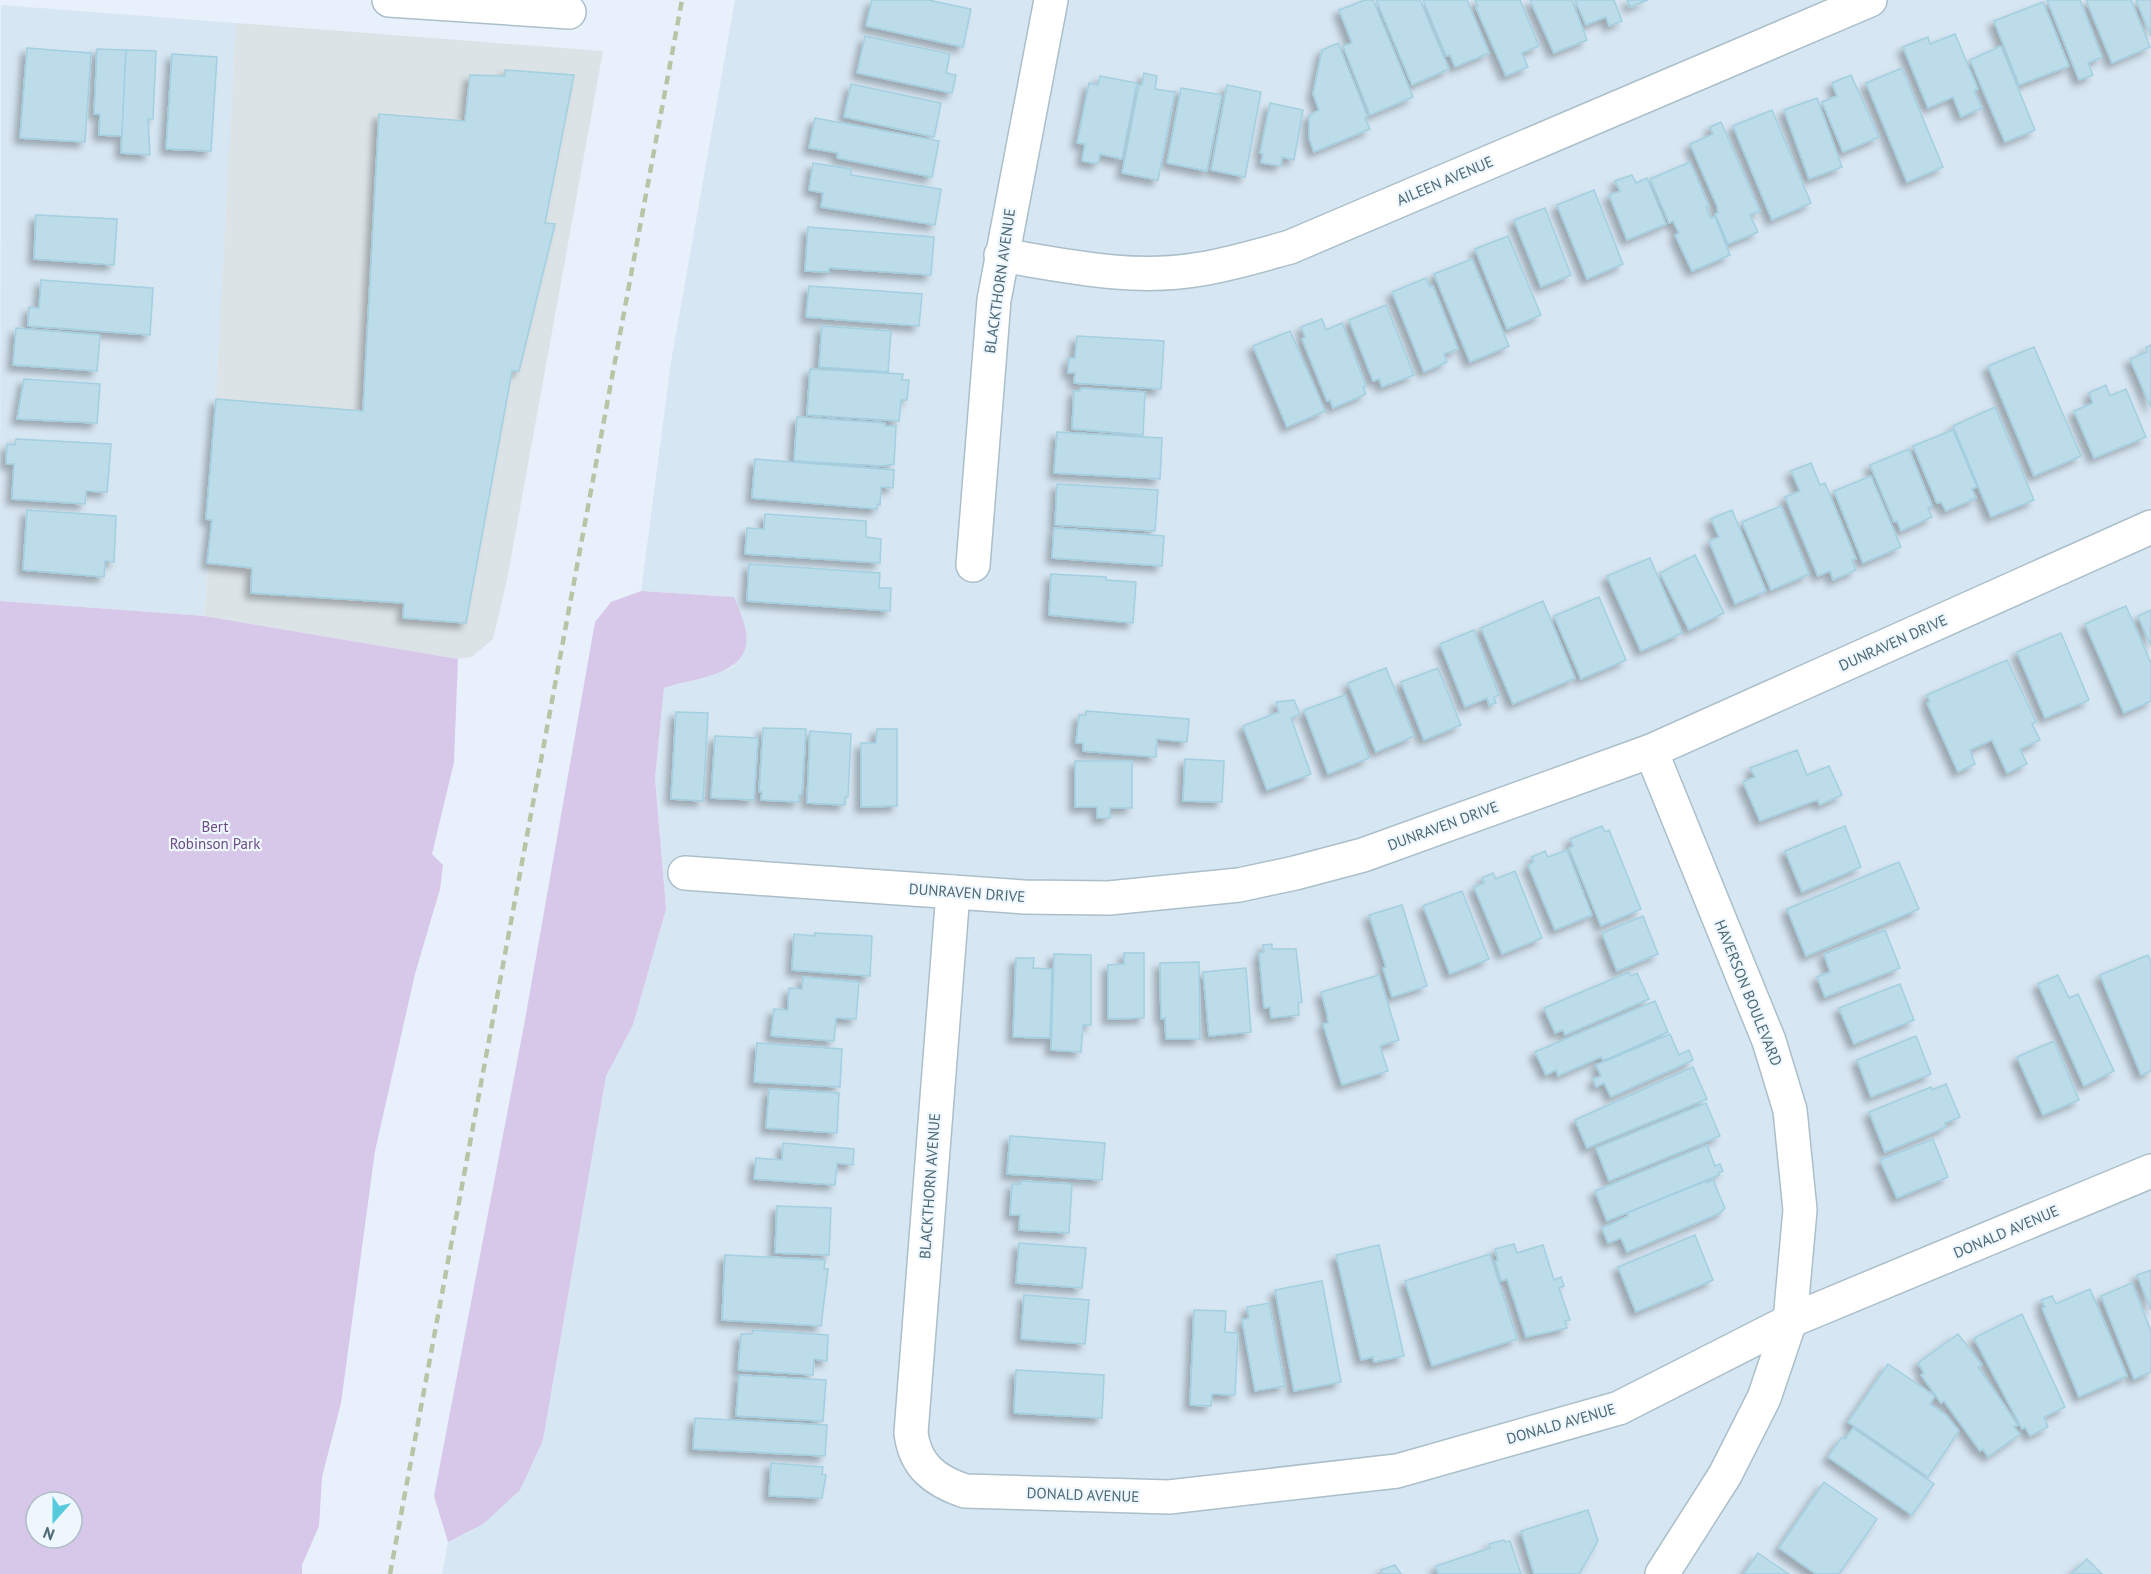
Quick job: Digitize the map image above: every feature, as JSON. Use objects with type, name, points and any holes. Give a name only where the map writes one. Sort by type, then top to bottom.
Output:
[{"type":"street","points":[[389,0],[569,12]]},
{"type":"street","name":"BLACKTHORN AVENUE","points":[[973,565],[989,349],[1001,255],[1051,0]]},
{"type":"street","name":"AILEEN AVENUE","points":[[1001,255],[1077,268],[1146,273],[1200,270],[1290,247],[1870,0]]},
{"type":"street","name":"DUNRAVEN DRIVE","points":[[685,873],[1024,897],[1109,898],[1239,885],[1363,855],[1651,751],[2151,527]]},
{"type":"street","name":"HAVERSON BOULEVARD","points":[[1651,751],[1769,1041],[1790,1110],[1796,1145],[1800,1210],[1790,1321],[1764,1398],[1725,1475],[1662,1574]]},
{"type":"street","name":"BLACKTHORN AVENUE","points":[[930,1474],[919,1461],[911,1433],[953,892]]},
{"type":"street","name":"DONALD AVENUE","points":[[930,1474],[945,1484],[965,1491],[1169,1497],[1397,1471],[1619,1408],[1790,1321],[2151,1171]]},
{"type":"shaded area","points":[[735,0],[2151,0],[2151,1574],[442,1574],[448,1542],[483,1524],[543,1440],[606,1076],[633,1025],[666,909],[655,778],[664,688],[734,667],[734,597],[641,591],[671,362]]},
{"type":"shaded area","points":[[1,5],[236,23],[212,520],[204,616],[0,601]]},
{"type":"shaded area","points":[[236,23],[603,51],[507,580],[493,639],[472,657],[458,659],[204,616],[212,520],[206,519],[216,399]]},
{"type":"green space","points":[[641,591],[734,597],[746,632],[746,647],[740,658],[719,672],[664,688],[655,778],[666,909],[633,1025],[606,1076],[543,1440],[520,1490],[483,1524],[448,1542],[434,1496],[525,1020],[595,622],[611,602]]},
{"type":"green space","name":"Bert Robinson Park","points":[[0,601],[204,616],[458,659],[454,762],[432,854],[443,865],[440,889],[415,974],[375,1151],[341,1403],[322,1477],[319,1526],[302,1565],[302,1574],[0,1574]]},
{"type":"building","points":[[872,0],[928,0],[971,9],[963,47],[866,26]]},
{"type":"building","points":[[1365,0],[1373,0],[1413,97],[1370,115],[1343,46],[1352,43],[1339,10]]},
{"type":"building","points":[[1376,0],[1420,0],[1449,69],[1412,85]]},
{"type":"building","points":[[1423,0],[1467,0],[1489,53],[1455,67],[1450,55],[1446,56]]},
{"type":"building","points":[[1475,0],[1520,0],[1539,46],[1522,53],[1528,67],[1506,76],[1476,8],[1478,6]]},
{"type":"building","points":[[1530,0],[1572,0],[1587,40],[1554,53]]},
{"type":"building","points":[[1575,0],[1614,0],[1622,21],[1609,26],[1606,17],[1586,25]]},
{"type":"building","points":[[1627,0],[1648,0],[1630,7]]},
{"type":"building","points":[[2047,0],[2080,0],[2102,57],[2088,63],[2093,75],[2079,80]]},
{"type":"building","points":[[2086,0],[2131,0],[2150,47],[2112,63]]},
{"type":"building","points":[[2136,0],[2151,0],[2151,36]]},
{"type":"building","points":[[2043,2],[2069,66],[2019,85],[1994,21]]},
{"type":"building","points":[[1955,34],[1978,89],[1974,91],[1982,108],[1961,117],[1953,97],[1928,108],[1903,47],[1928,37],[1930,44]]},
{"type":"building","points":[[865,36],[950,54],[946,73],[956,75],[952,93],[857,73]]},
{"type":"building","points":[[1338,43],[1368,117],[1365,118],[1370,129],[1314,152],[1309,138],[1309,116],[1319,110],[1313,94],[1322,50]]},
{"type":"building","points":[[2001,46],[2035,130],[2005,142],[1970,60]]},
{"type":"building","points":[[27,48],[91,53],[85,142],[20,138]]},
{"type":"building","points":[[97,49],[126,50],[122,136],[99,135],[100,114],[94,114]]},
{"type":"building","points":[[126,50],[156,51],[153,119],[148,119],[150,155],[121,153]]},
{"type":"building","points":[[172,54],[217,57],[211,151],[166,149]]},
{"type":"building","points":[[1902,68],[1943,167],[1907,182],[1866,83]]},
{"type":"building","points":[[505,70],[574,75],[545,223],[555,224],[519,371],[512,371],[466,623],[403,618],[404,603],[251,593],[252,568],[207,563],[212,520],[206,519],[216,399],[363,411],[379,114],[465,121],[470,75],[505,76]]},
{"type":"building","points":[[1144,73],[1157,76],[1155,89],[1175,92],[1158,180],[1122,173],[1139,85],[1142,85]]},
{"type":"building","points":[[1851,75],[1879,137],[1843,152],[1822,102],[1837,96],[1832,83]]},
{"type":"building","points":[[1100,76],[1137,83],[1122,159],[1100,154],[1098,164],[1082,161],[1085,144],[1077,143],[1089,83],[1098,85]]},
{"type":"building","points":[[851,84],[941,103],[934,137],[844,117]]},
{"type":"building","points":[[1227,85],[1261,92],[1245,177],[1211,170]]},
{"type":"building","points":[[1181,88],[1222,95],[1207,171],[1167,163]]},
{"type":"building","points":[[1817,98],[1842,167],[1809,179],[1784,110]]},
{"type":"building","points":[[1270,103],[1303,110],[1294,160],[1282,157],[1281,166],[1261,163],[1263,154],[1260,153]]},
{"type":"building","points":[[1772,110],[1811,203],[1772,220],[1733,126]]},
{"type":"building","points":[[815,118],[939,141],[932,177],[837,158],[838,153],[809,148]]},
{"type":"building","points":[[1721,122],[1760,211],[1750,215],[1758,232],[1728,244],[1715,214],[1718,213],[1717,206],[1690,144],[1713,134],[1710,127]]},
{"type":"building","points":[[1690,162],[1709,206],[1706,207],[1711,218],[1715,217],[1730,255],[1692,271],[1675,235],[1679,233],[1673,221],[1669,223],[1650,179]]},
{"type":"building","points":[[813,163],[851,169],[851,175],[941,189],[935,225],[821,207],[823,193],[809,190]]},
{"type":"building","points":[[1632,175],[1636,183],[1647,178],[1666,224],[1627,240],[1609,195],[1620,191],[1615,181]]},
{"type":"building","points":[[1594,190],[1623,264],[1587,279],[1557,205]]},
{"type":"building","points":[[1545,208],[1571,275],[1541,287],[1514,220]]},
{"type":"building","points":[[36,215],[117,219],[114,265],[34,259]]},
{"type":"building","points":[[808,227],[934,237],[931,275],[829,268],[829,272],[805,271]]},
{"type":"building","points":[[1508,236],[1541,315],[1507,329],[1475,249]]},
{"type":"building","points":[[1472,259],[1509,346],[1470,362],[1434,274]]},
{"type":"building","points":[[1426,278],[1430,287],[1433,286],[1458,349],[1444,354],[1447,362],[1424,372],[1392,292]]},
{"type":"building","points":[[41,280],[153,288],[150,335],[28,326],[29,307],[39,308]]},
{"type":"building","points":[[809,286],[922,294],[919,326],[806,317]]},
{"type":"building","points":[[1386,305],[1414,375],[1382,387],[1379,379],[1373,381],[1349,320]]},
{"type":"building","points":[[1322,319],[1326,330],[1342,323],[1366,386],[1363,387],[1366,394],[1333,408],[1330,400],[1327,401],[1302,339],[1305,337],[1301,327]]},
{"type":"building","points":[[822,326],[891,331],[888,372],[819,367]]},
{"type":"building","points":[[16,328],[100,335],[97,371],[13,365]]},
{"type":"building","points":[[1290,331],[1325,411],[1287,427],[1253,346]]},
{"type":"building","points":[[1077,336],[1164,341],[1161,389],[1074,383],[1075,373],[1068,373],[1069,358],[1075,358]]},
{"type":"building","points":[[2151,345],[2151,408],[2130,359],[2147,352],[2146,347]]},
{"type":"building","points":[[2034,347],[2081,456],[2034,476],[1988,366]]},
{"type":"building","points":[[810,369],[903,374],[902,380],[909,380],[907,400],[901,400],[899,421],[807,415]]},
{"type":"building","points":[[24,379],[100,384],[97,423],[17,419]]},
{"type":"building","points":[[2106,385],[2110,396],[2126,389],[2146,437],[2094,458],[2074,411],[2093,403],[2089,393]]},
{"type":"building","points":[[1081,388],[1145,392],[1143,435],[1072,429],[1074,391],[1080,391]]},
{"type":"building","points":[[1995,407],[2034,500],[1991,517],[1953,426]]},
{"type":"building","points":[[797,417],[885,423],[885,426],[896,426],[894,464],[883,466],[794,461]]},
{"type":"building","points":[[1953,430],[1977,487],[1972,489],[1976,498],[1946,511],[1941,502],[1937,503],[1913,446]]},
{"type":"building","points":[[1057,432],[1162,438],[1160,479],[1054,473]]},
{"type":"building","points":[[16,439],[111,444],[107,492],[86,491],[85,504],[12,499],[14,464],[6,464],[7,444],[15,445]]},
{"type":"building","points":[[1909,449],[1932,506],[1928,508],[1932,517],[1901,531],[1897,521],[1894,522],[1870,465]]},
{"type":"building","points":[[755,459],[894,470],[893,488],[881,487],[880,505],[877,504],[877,509],[752,498]]},
{"type":"building","points":[[1811,463],[1820,485],[1825,483],[1856,559],[1852,560],[1856,570],[1833,580],[1830,571],[1818,576],[1785,497],[1800,491],[1791,471]]},
{"type":"building","points":[[1871,476],[1901,547],[1863,563],[1834,491]]},
{"type":"building","points":[[1057,484],[1158,490],[1155,531],[1055,525]]},
{"type":"building","points":[[1781,506],[1809,574],[1771,590],[1742,522]]},
{"type":"building","points":[[27,510],[116,516],[114,562],[105,561],[104,577],[23,570]]},
{"type":"building","points":[[1732,510],[1766,591],[1735,604],[1709,541],[1719,537],[1711,519]]},
{"type":"building","points":[[765,514],[866,521],[866,537],[881,539],[880,563],[745,554],[747,528],[764,529]]},
{"type":"building","points":[[1054,528],[1164,536],[1162,566],[1052,558]]},
{"type":"building","points":[[1695,555],[1724,613],[1689,630],[1660,573]]},
{"type":"building","points":[[1650,558],[1682,633],[1641,651],[1607,576]]},
{"type":"building","points":[[749,564],[880,573],[879,588],[891,588],[890,611],[747,601]]},
{"type":"building","points":[[1051,574],[1106,577],[1106,580],[1136,582],[1133,623],[1049,615]]},
{"type":"building","points":[[1599,597],[1626,660],[1581,679],[1554,616]]},
{"type":"building","points":[[1543,601],[1575,678],[1513,704],[1481,628]]},
{"type":"building","points":[[2126,606],[2151,663],[2151,701],[2124,713],[2085,624]]},
{"type":"building","points":[[2151,610],[2151,646],[2138,616]]},
{"type":"building","points":[[1474,630],[1499,695],[1494,697],[1496,703],[1489,705],[1487,698],[1465,707],[1440,644]]},
{"type":"building","points":[[2061,633],[2089,700],[2045,718],[2017,652]]},
{"type":"building","points":[[2007,660],[2036,722],[2032,724],[2040,740],[2020,749],[2027,764],[2007,773],[1992,740],[1970,750],[1975,764],[1958,772],[1927,703],[1930,702],[1927,695]]},
{"type":"building","points":[[1386,668],[1414,736],[1376,752],[1348,683]]},
{"type":"building","points":[[1438,668],[1461,725],[1424,740],[1401,682]]},
{"type":"building","points":[[1345,695],[1369,758],[1328,774],[1304,710]]},
{"type":"building","points":[[1294,700],[1300,714],[1291,718],[1311,774],[1267,790],[1243,726],[1279,712],[1276,702]]},
{"type":"building","points":[[1086,711],[1189,719],[1187,742],[1157,739],[1156,757],[1083,751],[1083,743],[1076,743],[1079,715],[1086,715]]},
{"type":"building","points":[[676,712],[708,713],[703,801],[671,799]]},
{"type":"building","points":[[763,728],[806,729],[802,794],[799,795],[799,802],[761,800],[762,792],[759,792]]},
{"type":"building","points":[[877,729],[897,729],[897,806],[861,807],[861,743],[876,743]]},
{"type":"building","points":[[810,731],[851,734],[848,797],[845,797],[845,805],[807,803]]},
{"type":"building","points":[[715,736],[758,738],[754,800],[711,798]]},
{"type":"building","points":[[1797,750],[1807,775],[1829,766],[1842,795],[1820,805],[1817,800],[1760,821],[1743,782],[1755,777],[1750,768]]},
{"type":"building","points":[[1185,759],[1224,761],[1222,802],[1183,801]]},
{"type":"building","points":[[1075,761],[1132,761],[1132,808],[1110,808],[1110,818],[1097,818],[1097,807],[1075,807]]},
{"type":"building","points":[[1602,826],[1605,832],[1609,830],[1641,909],[1601,926],[1569,848],[1573,846],[1570,839]]},
{"type":"building","points":[[1845,826],[1861,867],[1802,892],[1785,851]]},
{"type":"building","points":[[1567,850],[1592,915],[1555,930],[1528,865],[1534,862],[1532,857],[1545,851],[1548,857]]},
{"type":"building","points":[[1899,862],[1919,909],[1806,956],[1787,909]]},
{"type":"building","points":[[1515,871],[1542,938],[1502,954],[1474,887],[1484,883],[1482,878],[1493,873],[1496,879]]},
{"type":"building","points":[[1462,891],[1489,959],[1450,974],[1423,906]]},
{"type":"building","points":[[1402,905],[1427,986],[1392,997],[1383,968],[1386,967],[1369,915]]},
{"type":"building","points":[[1643,916],[1658,954],[1617,971],[1602,933]]},
{"type":"building","points":[[1885,930],[1900,968],[1825,997],[1817,977],[1830,972],[1824,954]]},
{"type":"building","points":[[815,933],[872,936],[870,976],[792,970],[794,934],[815,936]]},
{"type":"building","points":[[1272,944],[1272,949],[1296,949],[1302,1002],[1298,1003],[1299,1015],[1271,1018],[1270,1007],[1264,1008],[1259,953],[1264,952],[1263,945]]},
{"type":"building","points":[[1124,953],[1144,953],[1144,1018],[1108,1019],[1108,965],[1124,964]]},
{"type":"building","points":[[1054,954],[1091,955],[1091,1025],[1083,1025],[1081,1052],[1051,1050]]},
{"type":"building","points":[[2148,955],[2151,962],[2151,1071],[2141,1075],[2100,975]]},
{"type":"building","points":[[1016,958],[1034,958],[1033,968],[1052,969],[1050,1038],[1013,1037]]},
{"type":"building","points":[[1199,962],[1200,1039],[1166,1039],[1165,1018],[1161,1019],[1160,963]]},
{"type":"building","points":[[1246,968],[1251,1032],[1209,1036],[1203,972]]},
{"type":"building","points":[[1629,972],[1631,976],[1637,973],[1649,999],[1565,1035],[1563,1030],[1555,1033],[1544,1008]]},
{"type":"building","points":[[1379,975],[1399,1040],[1380,1046],[1388,1071],[1342,1085],[1323,1024],[1328,1023],[1321,992]]},
{"type":"building","points":[[2058,975],[2069,998],[2078,994],[2114,1071],[2084,1086],[2038,984]]},
{"type":"building","points":[[803,977],[859,982],[856,1019],[836,1018],[834,1041],[771,1036],[774,1009],[788,1010],[789,988],[802,989]]},
{"type":"building","points":[[1900,984],[1914,1020],[1854,1044],[1839,1008]]},
{"type":"building","points":[[1655,1001],[1668,1032],[1610,1058],[1603,1060],[1601,1057],[1558,1076],[1556,1070],[1546,1075],[1535,1052]]},
{"type":"building","points":[[1670,1034],[1679,1055],[1689,1050],[1693,1060],[1611,1097],[1604,1083],[1596,1087],[1593,1079],[1601,1076],[1596,1065]]},
{"type":"building","points":[[1916,1036],[1931,1074],[1871,1097],[1857,1060]]},
{"type":"building","points":[[2054,1041],[2079,1100],[2043,1115],[2017,1057]]},
{"type":"building","points":[[757,1043],[842,1049],[840,1087],[754,1082]]},
{"type":"building","points":[[1693,1067],[1707,1099],[1587,1148],[1575,1120]]},
{"type":"building","points":[[1946,1084],[1960,1117],[1945,1123],[1946,1127],[1885,1152],[1869,1112],[1931,1087],[1932,1090]]},
{"type":"building","points":[[769,1089],[839,1093],[837,1133],[766,1128]]},
{"type":"building","points":[[1706,1103],[1720,1136],[1609,1181],[1596,1148]]},
{"type":"building","points":[[1010,1136],[1105,1143],[1102,1180],[1007,1174]]},
{"type":"building","points":[[1933,1139],[1948,1177],[1897,1198],[1880,1160]]},
{"type":"building","points":[[783,1143],[854,1149],[853,1165],[837,1163],[835,1185],[754,1179],[756,1158],[782,1160]]},
{"type":"building","points":[[1707,1145],[1715,1166],[1720,1164],[1723,1171],[1718,1173],[1719,1175],[1607,1221],[1595,1191]]},
{"type":"building","points":[[1713,1180],[1725,1208],[1720,1213],[1627,1252],[1621,1238],[1608,1243],[1602,1228],[1628,1216],[1627,1213]]},
{"type":"building","points":[[1021,1181],[1072,1184],[1069,1233],[1019,1230],[1020,1215],[1010,1215],[1012,1184],[1021,1184]]},
{"type":"building","points":[[777,1206],[831,1208],[829,1255],[775,1253]]},
{"type":"building","points":[[1695,1235],[1713,1280],[1636,1312],[1618,1267]]},
{"type":"building","points":[[1019,1243],[1086,1248],[1082,1288],[1016,1283]]},
{"type":"building","points":[[1514,1244],[1517,1253],[1543,1245],[1554,1280],[1561,1277],[1564,1286],[1559,1288],[1570,1320],[1565,1321],[1567,1328],[1526,1337],[1507,1279],[1501,1281],[1495,1261],[1498,1260],[1495,1249]]},
{"type":"building","points":[[1379,1245],[1404,1356],[1374,1362],[1373,1357],[1361,1360],[1336,1255]]},
{"type":"building","points":[[1490,1254],[1517,1339],[1432,1366],[1405,1281]]},
{"type":"building","points":[[725,1255],[825,1260],[824,1269],[828,1269],[821,1326],[722,1320]]},
{"type":"building","points":[[2151,1270],[2151,1310],[2137,1275]]},
{"type":"building","points":[[1322,1281],[1341,1382],[1294,1391],[1275,1290]]},
{"type":"building","points":[[2132,1283],[2151,1331],[2151,1372],[2134,1379],[2101,1296]]},
{"type":"building","points":[[2090,1289],[2127,1376],[2079,1397],[2042,1308],[2045,1307],[2041,1300],[2052,1296],[2056,1304]]},
{"type":"building","points":[[1024,1295],[1089,1300],[1085,1344],[1021,1339]]},
{"type":"building","points":[[1269,1303],[1285,1386],[1255,1391],[1242,1320],[1249,1318],[1247,1307]]},
{"type":"building","points":[[1194,1310],[1226,1311],[1225,1332],[1238,1333],[1235,1395],[1212,1394],[1211,1406],[1190,1405]]},
{"type":"building","points":[[2022,1314],[2065,1407],[2044,1417],[2048,1427],[2030,1436],[2025,1427],[2022,1429],[1974,1338]]},
{"type":"building","points":[[753,1330],[828,1335],[827,1361],[814,1359],[813,1375],[738,1370],[741,1334],[752,1334]]},
{"type":"building","points":[[1958,1334],[1982,1365],[1978,1367],[2018,1425],[2014,1427],[2020,1434],[1988,1457],[1983,1449],[1980,1451],[1944,1401],[1941,1403],[1921,1375],[1924,1373],[1918,1363]]},
{"type":"building","points":[[1888,1364],[1935,1396],[1930,1404],[1946,1415],[1959,1431],[1928,1477],[1848,1422]]},
{"type":"building","points":[[1016,1370],[1104,1375],[1102,1418],[1014,1413]]},
{"type":"building","points":[[739,1375],[826,1380],[823,1421],[736,1416]]},
{"type":"building","points":[[695,1418],[827,1425],[825,1456],[693,1449]]},
{"type":"building","points":[[1853,1428],[1934,1484],[1912,1515],[1828,1457],[1842,1437],[1845,1439]]},
{"type":"building","points":[[771,1463],[823,1467],[822,1474],[826,1475],[822,1498],[769,1496]]},
{"type":"building","points":[[1824,1482],[1877,1519],[1839,1574],[1816,1574],[1779,1548]]},
{"type":"building","points":[[1588,1510],[1598,1541],[1579,1574],[1534,1574],[1521,1531]]},
{"type":"building","points":[[1504,1540],[1505,1542],[1510,1541],[1521,1574],[1438,1574],[1436,1566],[1490,1548],[1489,1544]]},
{"type":"building","points":[[1758,1553],[1789,1574],[1744,1574]]},
{"type":"building","points":[[2087,1559],[2102,1574],[2071,1574]]},
{"type":"building","points":[[1395,1565],[1401,1574],[1383,1574],[1381,1570]]},
{"type":"railway","points":[[390,1574],[682,0]]}]
